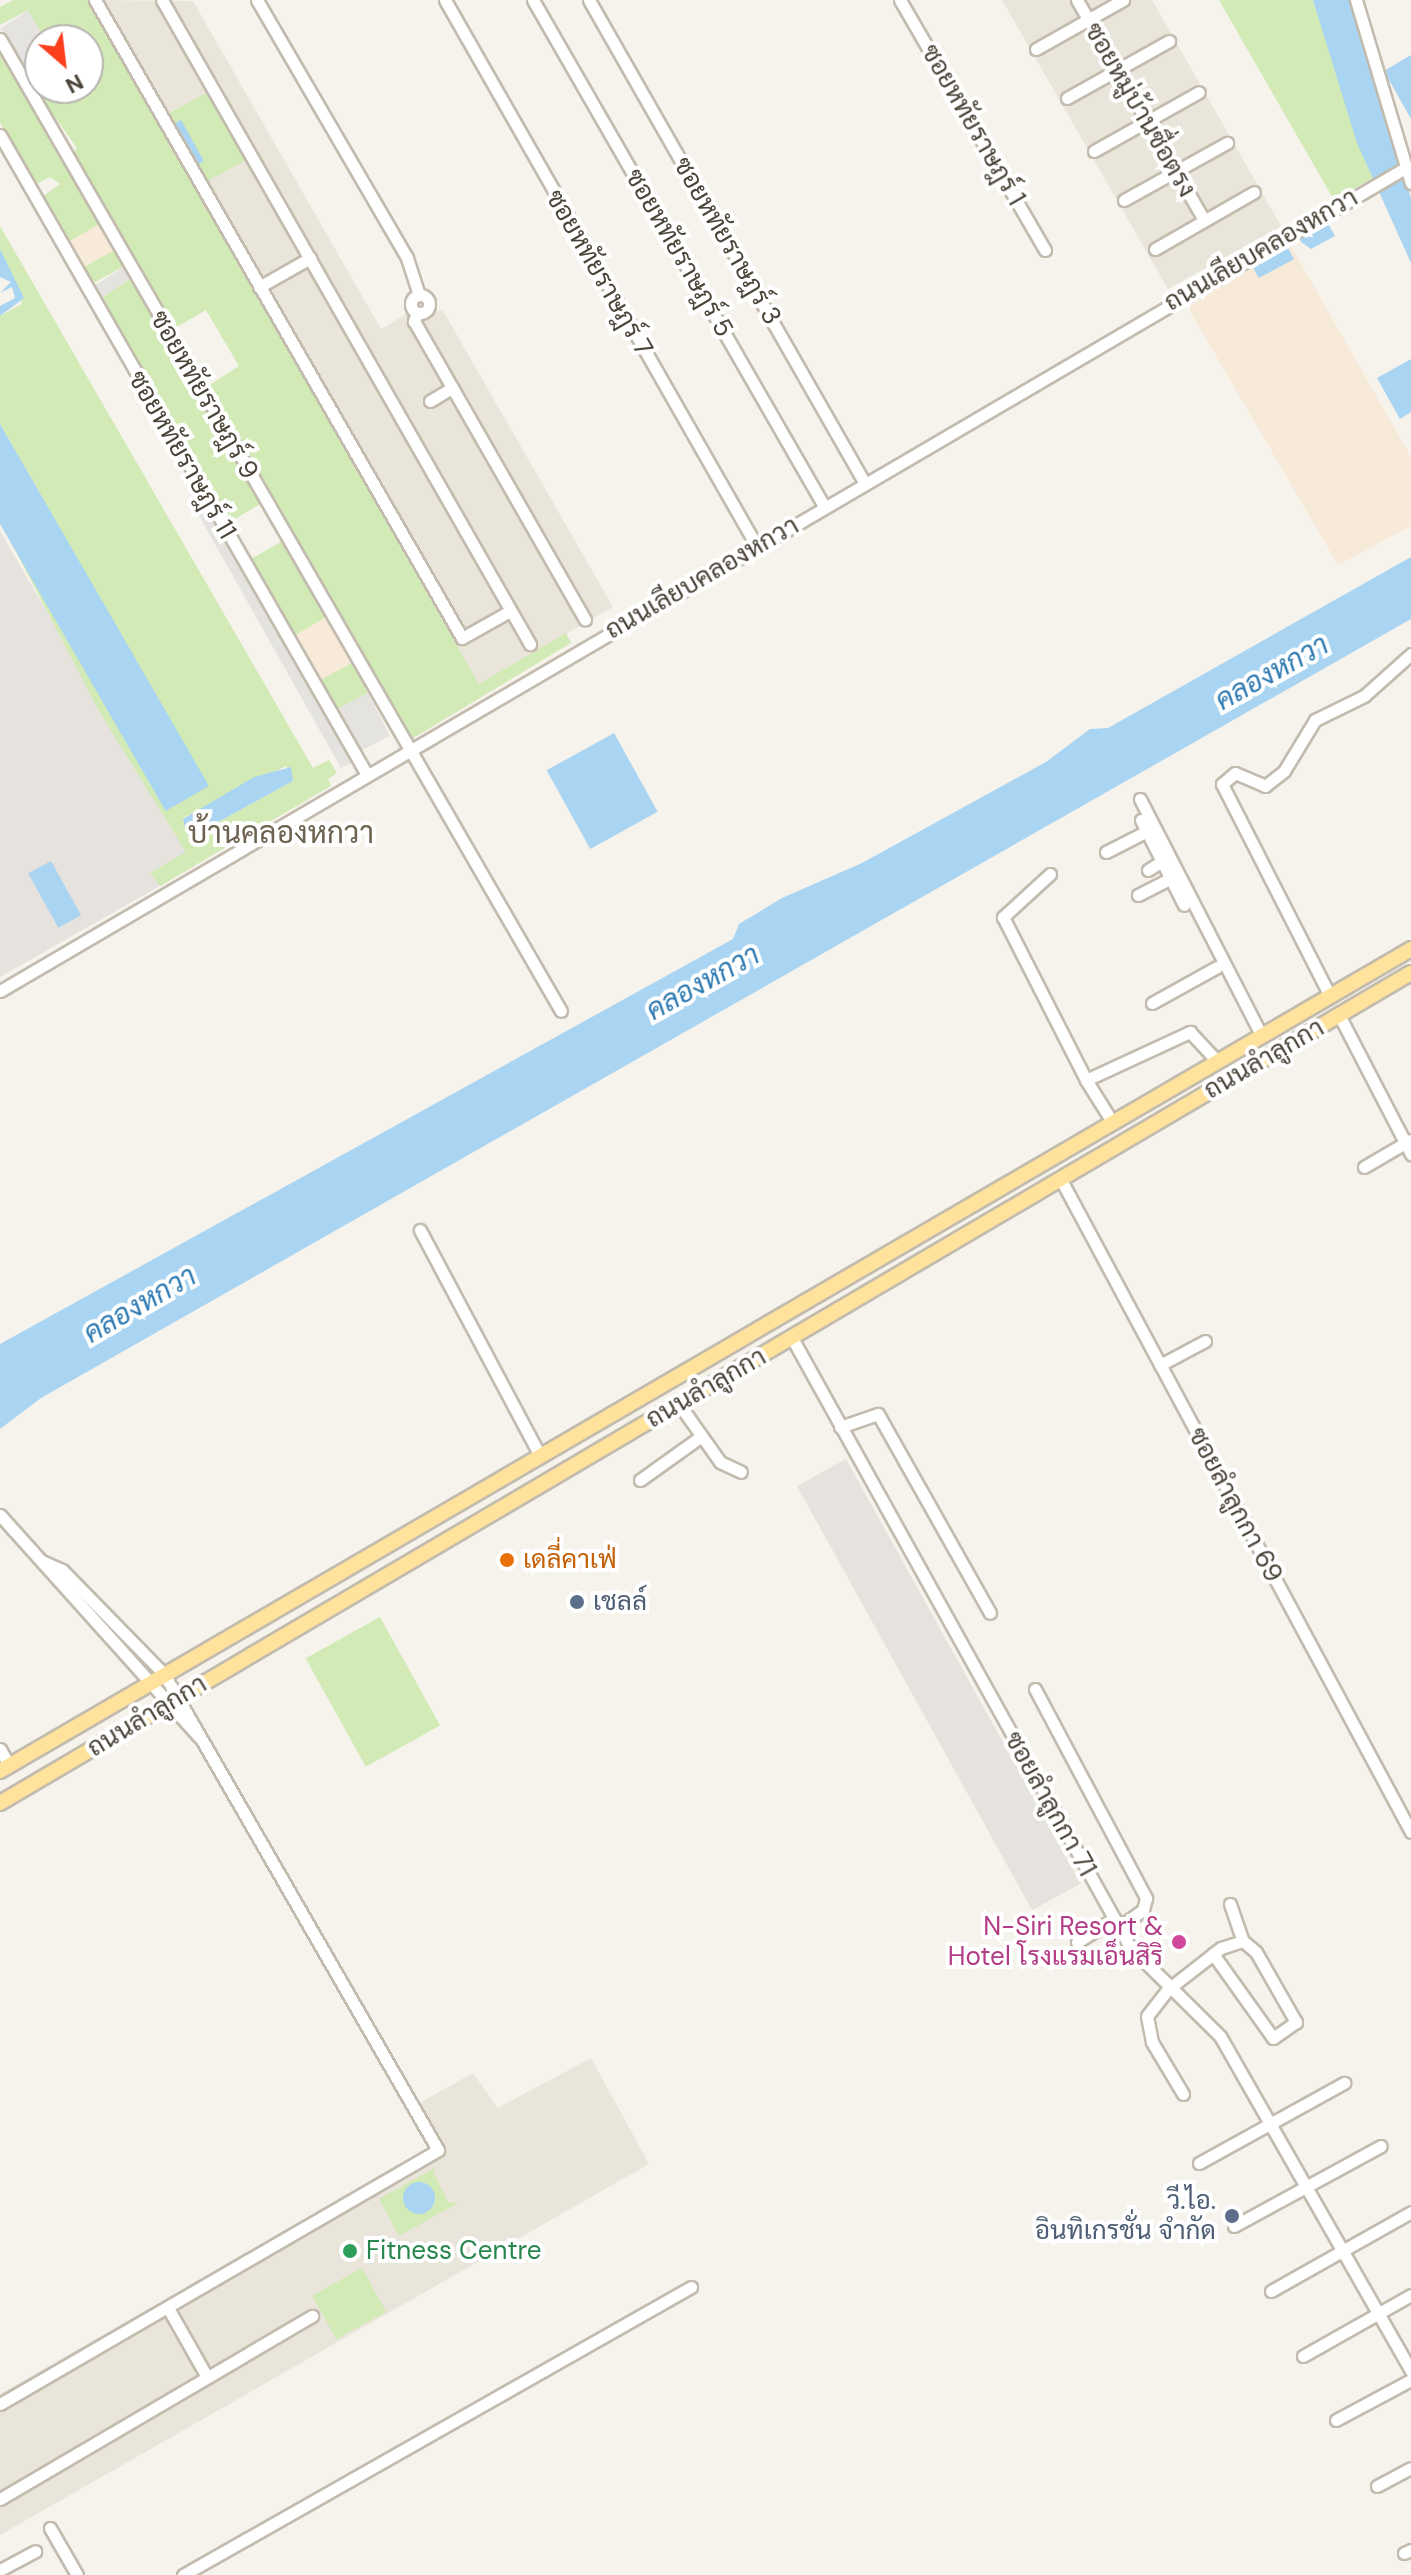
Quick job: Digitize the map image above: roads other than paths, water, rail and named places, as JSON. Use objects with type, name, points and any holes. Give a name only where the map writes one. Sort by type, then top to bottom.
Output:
[{"type":"main road","name":"ถนนลำลูกกา","points":[[5,1768],[1411,949]]},
{"type":"main road","name":"ถนนลำลูกกา","points":[[0,1803],[1411,973]]},
{"type":"main road","points":[[1161,1094],[1171,1113]]},
{"type":"street","points":[[95,0],[462,638],[510,611]]},
{"type":"street","points":[[162,0],[530,644]]},
{"type":"street","points":[[257,0],[407,258],[419,294],[410,303],[417,313],[414,321],[585,620]]},
{"type":"street","name":"ซอยหทัยราษฎร์ 7","points":[[445,0],[756,545]]},
{"type":"street","name":"ซอยหทัยราษฎร์ 5","points":[[533,0],[824,506]]},
{"type":"street","name":"ซอยหทัยราษฎร์ 3","points":[[589,0],[864,482]]},
{"type":"street","name":"ซอยหทัยราษฎร์ 1","points":[[900,0],[1045,250]]},
{"type":"street","name":"ซอยหมู่บ้านซื่อตรง","points":[[1077,0],[1204,220]]},
{"type":"street","points":[[1036,49],[1123,0]]},
{"type":"street","points":[[1356,0],[1402,169],[1411,183]]},
{"type":"street","name":"ซอยหทัยราษฎร์ 9","points":[[0,39],[407,750],[561,1011]]},
{"type":"street","points":[[1067,98],[1169,41]]},
{"type":"street","points":[[1094,151],[1199,92]]},
{"type":"street","name":"ซอยหทัยราษฎร์ 11","points":[[0,135],[366,773]]},
{"type":"street","points":[[1124,200],[1227,143]]},
{"type":"street","name":"ถนนเลียบคลองหกวา","points":[[0,991],[366,773],[1402,169]]},
{"type":"street","points":[[1155,249],[1254,192]]},
{"type":"street","points":[[259,287],[310,258]]},
{"type":"street","points":[[430,401],[452,388]]},
{"type":"street","points":[[1330,996],[1222,784],[1235,773],[1265,786],[1284,771],[1315,720],[1364,696],[1411,654]]},
{"type":"street","points":[[1140,799],[1259,1038]]},
{"type":"street","points":[[1106,852],[1144,826],[1217,967],[1259,1038]]},
{"type":"street","points":[[1148,870],[1162,861]]},
{"type":"street","points":[[1050,874],[1003,917],[1086,1080],[1113,1123]]},
{"type":"street","points":[[1138,895],[1170,879]]},
{"type":"street","points":[[1152,1003],[1217,967]]},
{"type":"street","points":[[1339,1015],[1409,1146],[1364,1167]]},
{"type":"street","points":[[1086,1080],[1190,1032],[1218,1062]]},
{"type":"street","name":"ซอยลำลูกกา 69","points":[[1060,1178],[1411,1832]]},
{"type":"street","points":[[420,1230],[540,1456]]},
{"type":"street","name":"ซอยลำลูกกา 71","points":[[792,1338],[1117,1923],[1167,1990],[1220,2036],[1308,2185],[1411,2371]]},
{"type":"street","points":[[1160,1365],[1205,1341]]},
{"type":"street","points":[[679,1404],[720,1462],[741,1472]]},
{"type":"street","points":[[840,1427],[878,1414],[990,1613]]},
{"type":"street","points":[[640,1480],[700,1437]]},
{"type":"street","points":[[0,1515],[42,1561],[73,1602],[108,1637],[158,1678]]},
{"type":"street","points":[[0,2404],[438,2150],[199,1737],[117,1626],[83,1591],[42,1561]]},
{"type":"street","points":[[73,1602],[83,1591]]},
{"type":"street","points":[[108,1637],[117,1626]]},
{"type":"street","points":[[1035,1689],[1146,1898],[1143,1910],[1077,1942]]},
{"type":"street","points":[[0,1749],[5,1768]]},
{"type":"street","points":[[1213,1954],[1248,2013],[1275,2038],[1294,2027],[1296,2016],[1243,1941],[1230,1904]]},
{"type":"street","points":[[1183,2094],[1147,2031],[1147,2016],[1167,1990],[1213,1954],[1243,1941]]},
{"type":"street","points":[[1199,2163],[1344,2083]]},
{"type":"street","points":[[1234,2226],[1381,2146]]},
{"type":"street","points":[[1271,2291],[1411,2212]]},
{"type":"street","points":[[183,2575],[691,2287]]},
{"type":"street","points":[[1303,2356],[1411,2295]]},
{"type":"street","points":[[168,2308],[207,2377]]},
{"type":"street","points":[[0,2499],[312,2316]]},
{"type":"street","points":[[1336,2420],[1411,2380]]},
{"type":"street","points":[[1377,2486],[1411,2468]]},
{"type":"street","points":[[50,2528],[77,2575]]},
{"type":"street","points":[[6,2570],[35,2551]]},
{"type":"water","points":[[1313,0],[1349,0],[1411,198],[1411,263],[1357,143]]},
{"type":"water","points":[[1411,55],[1411,119],[1384,71]]},
{"type":"water","points":[[181,120],[204,161],[196,165],[173,124]]},
{"type":"water","points":[[1326,220],[1335,236],[1311,249],[1301,242],[1299,236]]},
{"type":"water","points":[[1287,246],[1294,259],[1259,278],[1252,265]]},
{"type":"water","points":[[0,249],[24,298],[0,316],[0,306],[15,298],[12,287],[0,293],[11,282],[0,277]]},
{"type":"water","points":[[1411,359],[1411,412],[1400,419],[1377,378]]},
{"type":"water","points":[[0,424],[209,786],[166,811],[0,524]]},
{"type":"water","name":"คลองหกวา","points":[[1411,557],[1411,619],[41,1398],[0,1429],[0,1344],[733,939],[739,924],[782,898],[862,863],[1046,762],[1090,729],[1108,728]]},
{"type":"water","points":[[614,733],[658,812],[590,849],[547,770]]},
{"type":"water","points":[[291,767],[293,781],[196,834],[185,827],[183,819],[254,777]]},
{"type":"water","points":[[51,861],[81,915],[58,928],[28,874]]},
{"type":"water","points":[[419,2182],[430,2187],[435,2198],[430,2209],[419,2214],[408,2209],[403,2198],[408,2187]]},
{"type":"place","name":"เดลี่คาเฟ่","points":[[507,1560]]},
{"type":"place","name":"เชลล์","points":[[577,1602]]},
{"type":"place","name":"N-Siri Resort & Hotel โรงแรมเอ็นสิริ","points":[[1179,1942]]},
{"type":"place","name":"วี.ไอ. อินทิเกรชั่น จำกัด","points":[[1232,2216]]},
{"type":"place","name":"Fitness Centre","points":[[350,2251]]},
{"type":"district","name":"บ้านคลองหกวา","points":[[281,833]]}]
